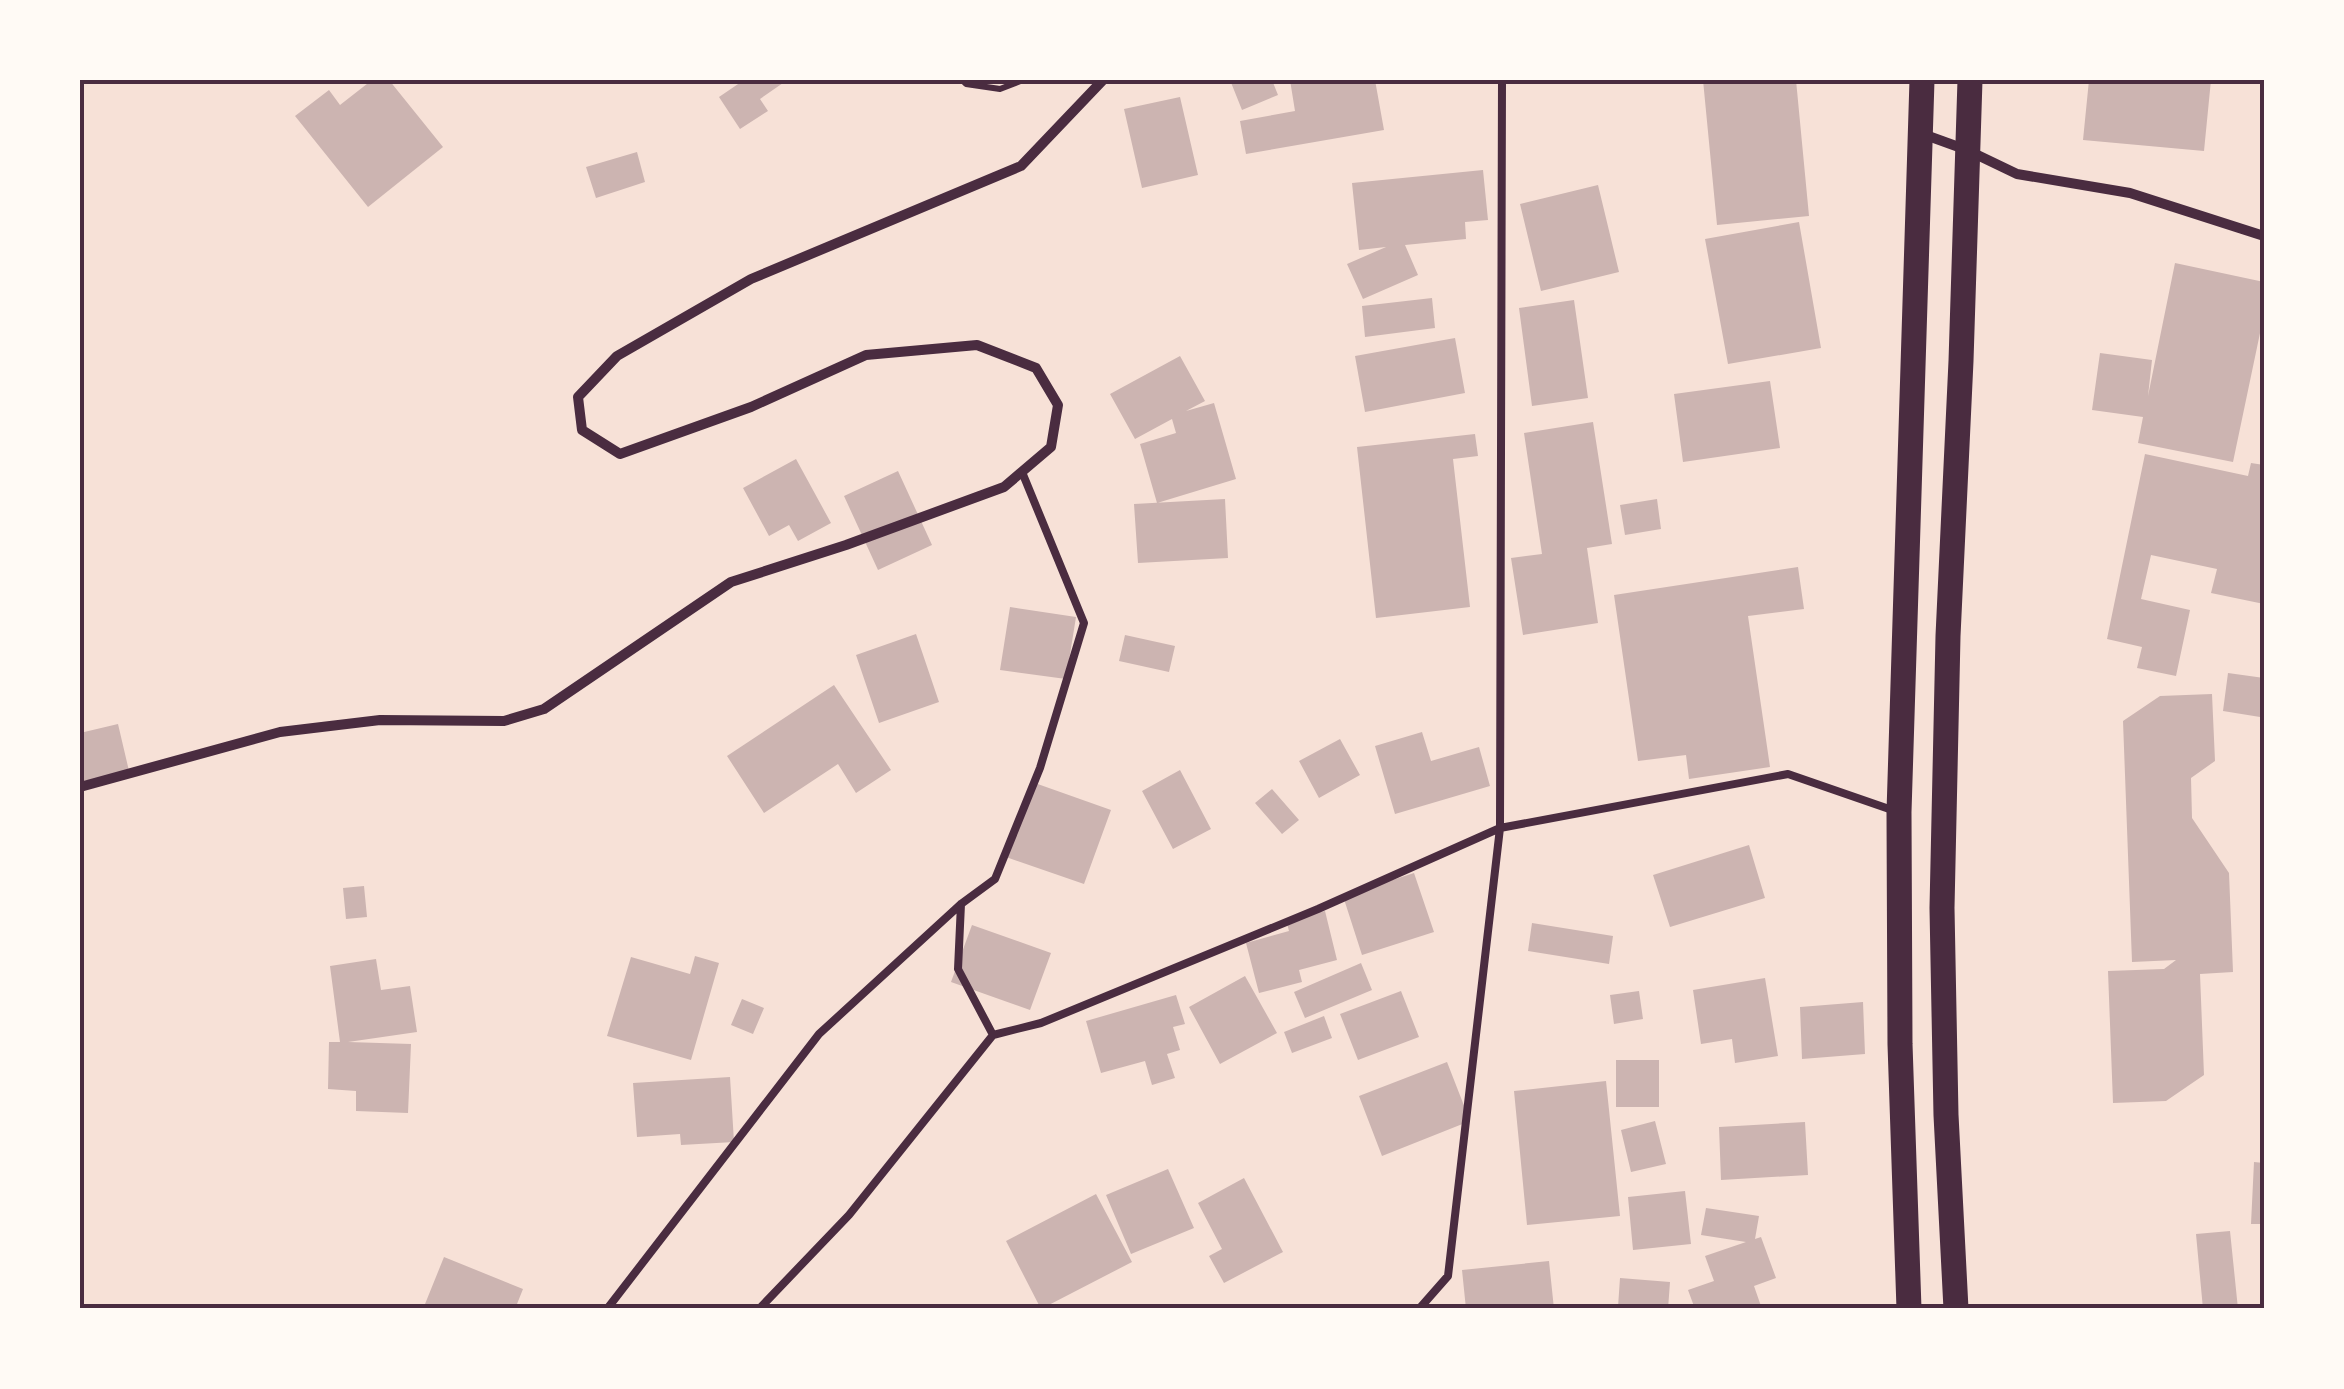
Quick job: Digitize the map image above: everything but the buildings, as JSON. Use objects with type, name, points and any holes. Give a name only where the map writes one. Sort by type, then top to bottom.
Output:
[{"type":"main road","points":[[1909,1309],[1900,1044],[1899,812],[1922,80]]},
{"type":"main road","points":[[1956,1309],[1946,1115],[1942,908],[1948,636],[1970,80]]},
{"type":"street","points":[[80,787],[280,732],[380,720],[504,720],[544,709],[731,582],[1004,487],[1051,447],[1058,405],[1036,368],[976,345],[866,355],[751,407],[620,454],[582,430],[578,397],[617,356],[751,280],[1022,166],[1104,80]]},
{"type":"street","points":[[1920,133],[2017,174],[2130,193],[2264,236]]},
{"type":"lane","points":[[1419,1309],[1448,1276],[1500,828],[1502,80]]},
{"type":"lane","points":[[607,1309],[819,1034],[961,904],[995,879],[1040,768],[1084,623],[1022,472]]},
{"type":"lane","points":[[759,1309],[848,1215],[993,1035],[1060,1016],[1500,828],[1788,774],[1899,812]]},
{"type":"lane","points":[[961,904],[958,969],[993,1035]]},
{"type":"path","points":[[962,80],[1000,90],[1023,80]]}]
